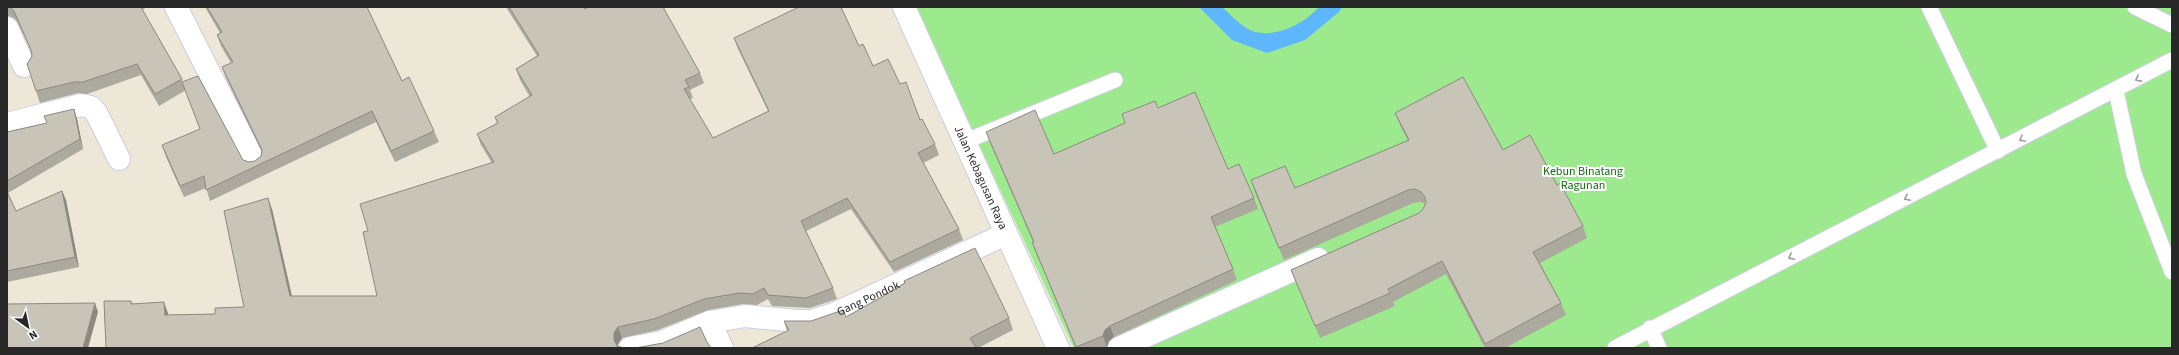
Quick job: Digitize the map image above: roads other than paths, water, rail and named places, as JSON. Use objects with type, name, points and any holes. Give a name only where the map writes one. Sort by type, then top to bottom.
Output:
[{"type":"street","points":[[176,7],[254,161]]},
{"type":"street","name":"Jalan Kebagusan Raya","points":[[904,7],[966,140],[1006,234],[1058,348]]},
{"type":"street","points":[[7,28],[24,66]]},
{"type":"street","points":[[7,124],[87,106],[97,114],[119,159]]},
{"type":"street","name":"Gang Pondok","points":[[630,348],[662,342],[710,322],[745,316],[812,321],[827,316],[937,267],[1006,234]]},
{"type":"street","points":[[1119,348],[1338,250]]},
{"type":"street","points":[[710,322],[722,348]]},
{"type":"lane","points":[[1930,7],[1998,151]]},
{"type":"lane","points":[[2135,7],[2172,25]]},
{"type":"lane","points":[[1615,348],[1650,328],[1998,151],[2172,60]]},
{"type":"lane","points":[[966,140],[1115,80]]},
{"type":"lane","points":[[2116,90],[2134,174],[2172,272]]},
{"type":"lane","points":[[1650,328],[1659,348]]},
{"type":"water","points":[[1199,7],[1222,7],[1246,28],[1255,32],[1265,33],[1285,30],[1304,20],[1319,7],[1342,7],[1339,12],[1305,40],[1267,53],[1232,40]]},
{"type":"park label","name":"Kebun Binatang Ragunan","points":[[1583,178]]}]
